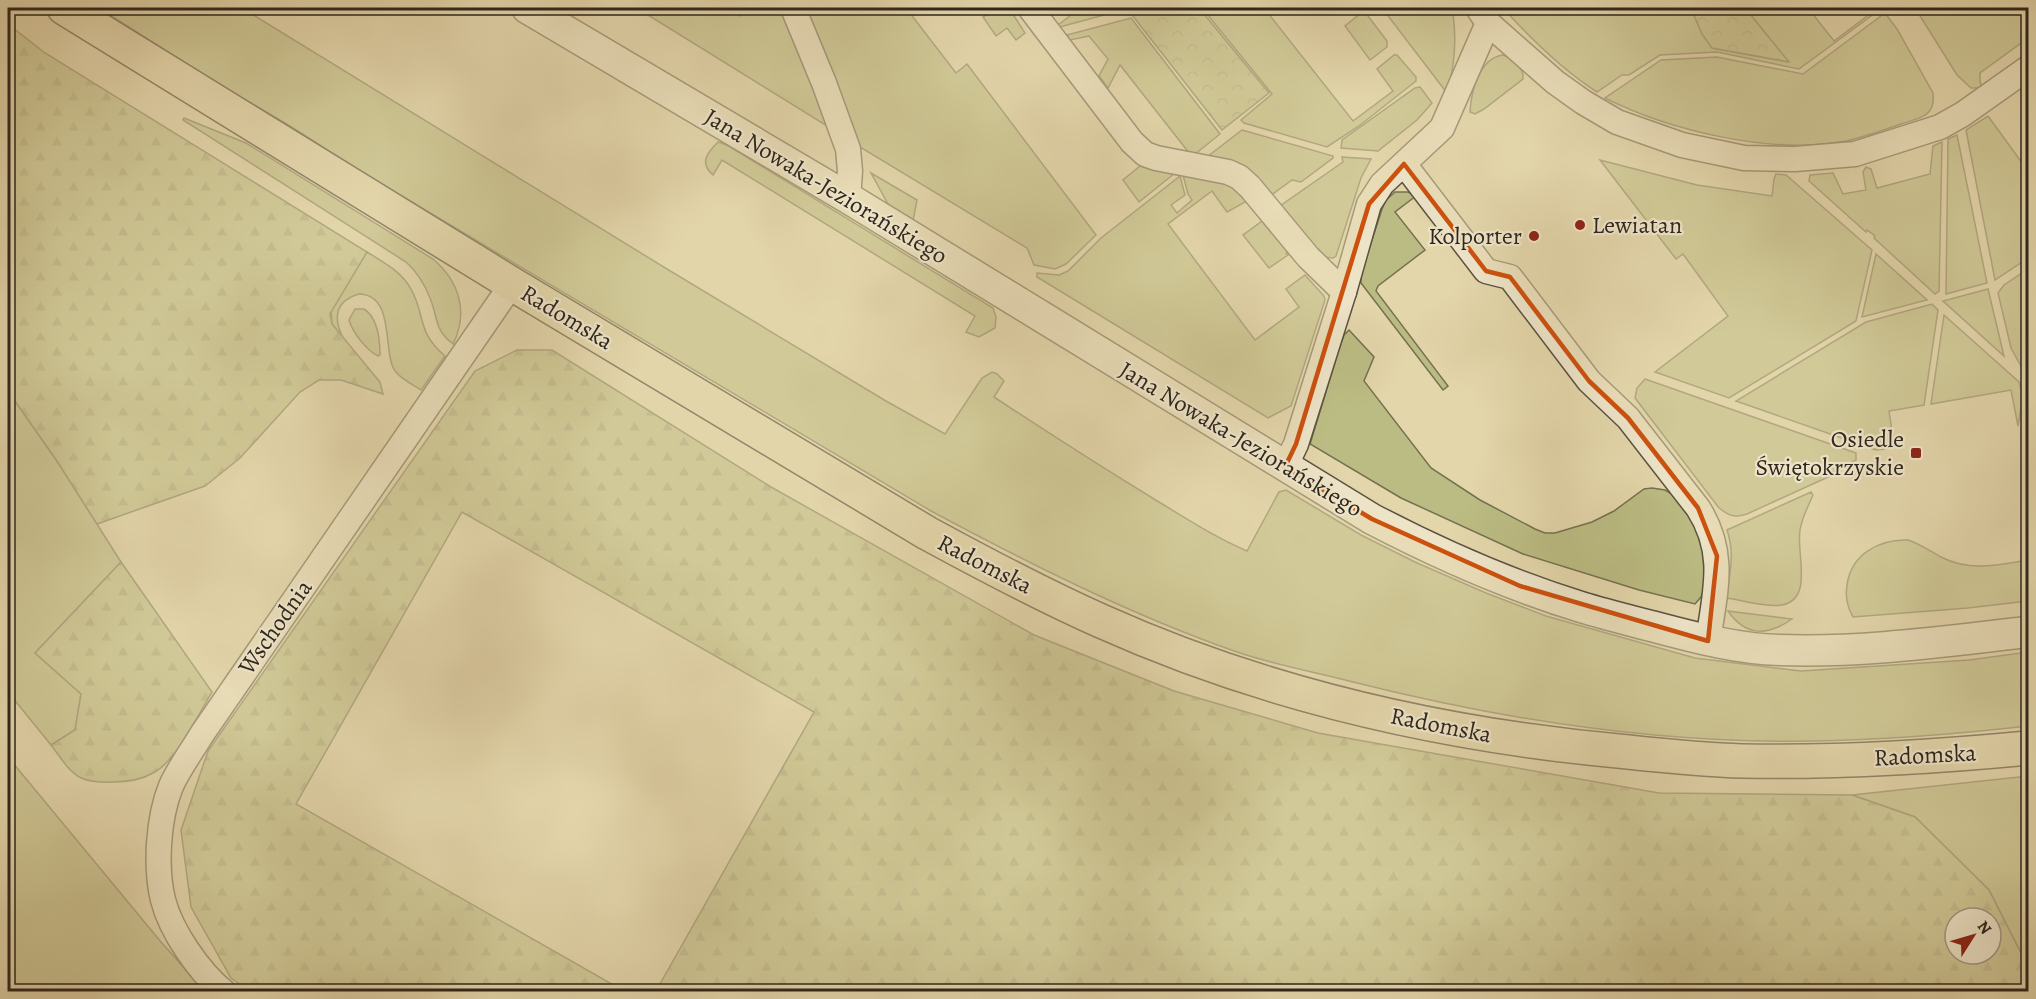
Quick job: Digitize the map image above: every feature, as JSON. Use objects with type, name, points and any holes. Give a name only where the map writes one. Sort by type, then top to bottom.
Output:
[{"type":"main road","name":"Radomska","points":[[64,8],[512,284],[927,533],[994,570],[1102,622],[1186,655],[1367,710],[1467,732],[1618,752],[1701,759],[1784,762],[1931,757],[2028,748]]},
{"type":"street","name":"Jana Nowaka-Jeziorańskiego","points":[[527,8],[848,198],[1372,519],[1486,573],[1581,607],[1708,641],[1778,650],[1828,651],[2028,632]]},
{"type":"street","points":[[793,8],[848,149],[850,171],[848,198]]},
{"type":"street","points":[[1030,8],[1132,141],[1145,154],[1228,172],[1239,177],[1308,257],[1344,292]]},
{"type":"street","points":[[1285,467],[1296,444],[1369,204],[1383,184],[1442,128],[1483,15],[1555,82],[1617,122],[1682,145],[1744,158],[1794,159],[1855,154],[1940,127],[1963,114],[2028,68]]},
{"type":"street","points":[[1404,164],[1486,271],[1510,277],[1589,381],[1628,418],[1703,516],[1711,532],[1717,556],[1708,641]]},
{"type":"street","name":"Wschodnia","points":[[224,992],[183,944],[164,901],[158,851],[171,786],[202,734],[512,284]]},
{"type":"highlighted area","points":[[1404,164],[1486,271],[1510,277],[1589,381],[1628,418],[1698,508],[1717,556],[1708,641],[1520,586],[1372,519],[1285,467],[1296,444],[1369,204]]},
{"type":"green space","points":[[99,8],[242,8],[667,269],[945,434],[982,378],[992,372],[1004,381],[994,397],[1188,520],[1247,551],[1279,492],[1286,490],[1361,535],[1486,593],[1546,616],[1695,658],[1801,671],[1969,660],[2028,652],[2028,726],[1920,736],[1812,741],[1755,741],[1639,733],[1523,718],[1465,707],[1266,661],[1237,652],[1158,622],[1081,588],[931,511],[363,173]]},
{"type":"green space","points":[[649,8],[730,8],[739,16],[751,11],[752,8],[782,8],[827,126],[643,12]]},
{"type":"green space","points":[[804,8],[906,8],[956,73],[967,64],[1096,235],[1066,264],[1055,269],[1034,265],[1027,248],[860,147]]},
{"type":"green space","points":[[998,8],[1009,8],[1025,33],[1016,40],[1007,28],[996,36],[983,17]]},
{"type":"green space","points":[[1065,8],[1130,8],[1060,27],[1058,25],[1071,15]]},
{"type":"green space","points":[[1135,8],[1199,8],[1269,93],[1222,130],[1129,11]]},
{"type":"green space","points":[[1202,8],[1264,8],[1353,121],[1393,91],[1377,69],[1394,55],[1397,55],[1416,77],[1416,81],[1359,126],[1327,147],[1244,123],[1241,120],[1272,94]]},
{"type":"green space","points":[[1382,8],[1452,8],[1454,50],[1447,93]]},
{"type":"green space","points":[[1503,8],[1691,8],[1702,34],[1712,48],[1788,62],[1745,8],[1808,8],[1834,41],[1875,10],[1873,8],[1882,8],[1799,69],[1717,52],[1660,55],[1629,75],[1622,75],[1597,92],[1547,53]]},
{"type":"green space","points":[[1691,8],[1745,8],[1789,62],[1712,48],[1702,34]]},
{"type":"green space","points":[[1915,8],[2028,8],[2028,38],[1980,73],[1982,88],[1971,88],[1957,75]]},
{"type":"green space","points":[[1365,12],[1387,41],[1387,47],[1370,60],[1345,26]]},
{"type":"green space","points":[[1885,13],[1897,29],[1933,93],[1932,108],[1924,116],[1866,136],[1817,145],[1755,142],[1691,130],[1660,121],[1605,98],[1661,60],[1717,57],[1803,74]]},
{"type":"green space","points":[[1131,18],[1220,134],[1194,155],[1190,154],[1120,65],[1108,88],[1099,76],[1108,59],[1089,36],[1070,40],[1067,35]]},
{"type":"green space","points":[[8,24],[45,53],[367,252],[330,314],[332,324],[380,382],[383,394],[341,380],[319,380],[300,392],[240,458],[205,486],[97,524],[8,391]]},
{"type":"green space","points":[[1503,55],[1517,64],[1522,71],[1523,79],[1484,109],[1475,114],[1470,112],[1472,95],[1482,69],[1495,57]]},
{"type":"green space","points":[[1420,87],[1432,103],[1417,120],[1378,151],[1341,148],[1342,140],[1415,88]]},
{"type":"green space","points":[[1988,116],[2028,171],[2028,258],[1995,280],[1966,130]]},
{"type":"green space","points":[[184,118],[246,143],[433,259],[449,277],[459,298],[460,320],[453,344],[439,328],[423,283],[406,262],[183,120]]},
{"type":"green space","points":[[1242,130],[1333,156],[1333,158],[1301,182],[1292,180],[1270,196],[1244,166],[1207,157]]},
{"type":"green space","points":[[1957,135],[1987,283],[1946,294],[1948,139]]},
{"type":"green space","points":[[718,142],[727,145],[993,308],[996,317],[995,328],[979,337],[966,332],[975,316],[722,160],[713,175],[706,166],[706,158]]},
{"type":"green space","points":[[1942,142],[1939,291],[1935,294],[1874,238],[1875,236],[1867,230],[1866,232],[1809,181],[1810,175],[1833,173],[1843,194],[1866,190],[1863,172],[1866,167],[1871,169],[1877,188],[1930,174],[1933,146]]},
{"type":"green space","points":[[1342,157],[1371,159],[1361,178],[1336,256],[1324,257],[1280,206],[1343,162]]},
{"type":"green space","points":[[1600,160],[1697,185],[1772,196],[1776,174],[1786,175],[1872,250],[1856,321],[1729,398],[1655,372],[1728,316],[1683,254],[1676,259]]},
{"type":"green space","points":[[1140,166],[1175,173],[1139,202],[1123,180]]},
{"type":"green space","points":[[871,173],[917,200],[913,221],[888,204]]},
{"type":"green space","points":[[1183,175],[1228,183],[1249,200],[1227,212],[1212,191],[1168,224],[1255,340],[1299,307],[1286,289],[1305,275],[1324,296],[1325,300],[1291,406],[1268,418],[1037,277],[1037,273],[1059,275],[1068,271],[1101,238],[1180,176],[1185,195],[1171,205],[1177,213],[1192,200]]},
{"type":"green space","points":[[1395,192],[1408,192],[1416,196],[1395,212],[1425,250],[1378,286],[1376,291],[1448,386],[1443,390],[1361,283],[1361,274],[1382,209],[1386,200]]},
{"type":"green space","points":[[1265,219],[1289,250],[1286,253],[1288,255],[1269,268],[1243,235]]},
{"type":"green space","points":[[367,252],[391,268],[407,283],[416,299],[425,331],[445,356],[421,390],[405,380],[394,369],[382,311],[370,296],[359,294],[345,301],[341,306],[337,317],[343,338],[332,324],[331,310]]},
{"type":"green space","points":[[1876,254],[1927,300],[1862,317]]},
{"type":"green space","points":[[2028,269],[2028,379],[2011,348],[1998,293],[2004,285]]},
{"type":"green space","points":[[1988,289],[2004,356],[1943,301]]},
{"type":"green space","points":[[1932,304],[1938,310],[1924,405],[1889,411],[1893,438],[1885,449],[1876,450],[1736,401],[1866,322]]},
{"type":"green space","points":[[355,309],[364,309],[372,318],[379,336],[380,355],[369,350],[354,330],[349,320]]},
{"type":"green space","points":[[1944,315],[2019,382],[2023,397],[2018,426],[2011,390],[1931,404]]},
{"type":"green space","points":[[1349,330],[1374,357],[1364,381],[1431,468],[1480,500],[1535,529],[1545,533],[1555,533],[1592,522],[1614,511],[1644,489],[1665,490],[1672,494],[1693,521],[1703,549],[1705,568],[1704,589],[1701,597],[1695,604],[1639,590],[1523,554],[1401,498],[1310,444],[1339,349],[1344,335]]},
{"type":"green space","points":[[517,350],[552,350],[771,487],[1034,635],[1174,691],[1318,733],[1659,793],[1852,795],[1915,817],[1989,890],[1997,906],[1943,906],[1943,966],[2003,966],[2003,918],[2028,967],[2028,991],[656,991],[814,712],[462,512],[296,804],[624,991],[249,991],[231,978],[191,907],[181,830],[208,751],[475,371]]},
{"type":"green space","points":[[1645,379],[1856,453],[1856,460],[1837,469],[1828,477],[1747,514],[1736,516],[1729,514],[1719,508],[1635,398],[1637,388]]},
{"type":"green space","points":[[8,391],[57,461],[121,562],[35,653],[81,694],[75,730],[51,745],[8,692]]},
{"type":"green space","points":[[1811,492],[1813,495],[1800,530],[1802,574],[1798,594],[1792,601],[1776,606],[1726,598],[1731,555],[1727,530]]},
{"type":"green space","points":[[1908,540],[1952,562],[1973,566],[2028,560],[2028,601],[1853,617],[1846,593],[1854,565],[1860,557],[1877,546],[1886,542]]},
{"type":"green space","points":[[121,562],[212,692],[178,749],[161,768],[134,780],[90,781],[82,779],[70,770],[51,745],[75,730],[81,694],[35,653]]},
{"type":"green space","points":[[1728,611],[1792,619],[1774,629],[1758,631],[1742,626]]},
{"type":"green space","points":[[8,757],[161,942],[205,991],[8,991]]},
{"type":"green space","points":[[2028,776],[2028,967],[2003,918],[2003,906],[1997,906],[1989,890],[1915,817],[1852,795]]},
{"type":"place","name":"Lewiatan","points":[[1580,225]]},
{"type":"place","name":"Kolporter","points":[[1534,236]]},
{"type":"place","name":"Osiedle Świętokrzyskie","points":[[1916,453]]}]
